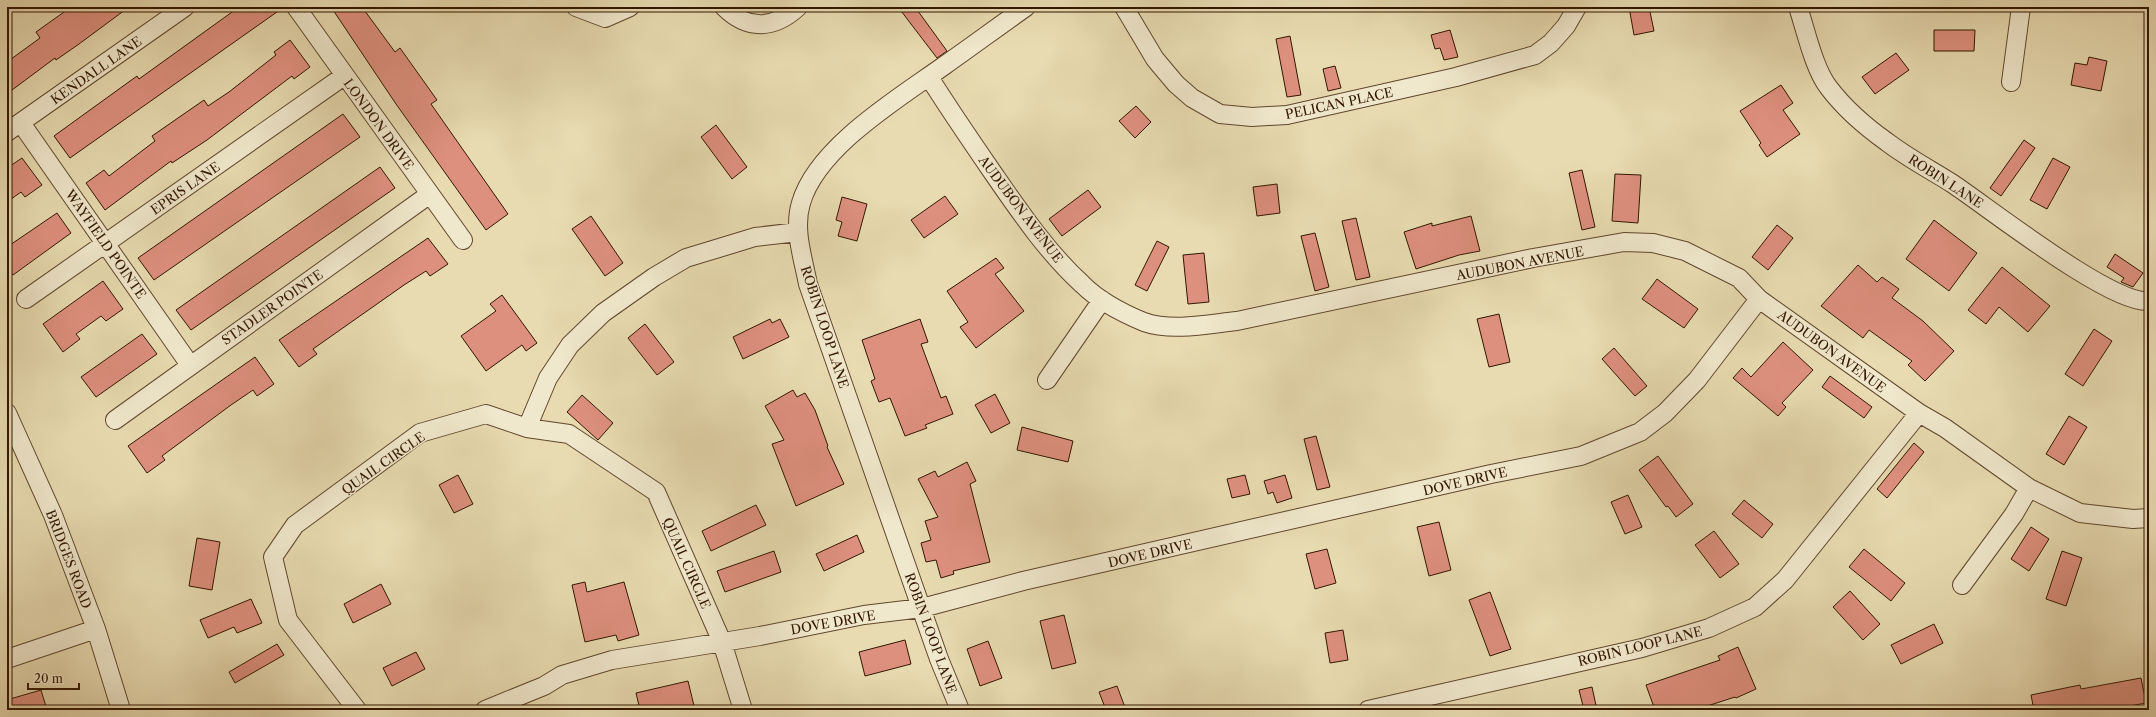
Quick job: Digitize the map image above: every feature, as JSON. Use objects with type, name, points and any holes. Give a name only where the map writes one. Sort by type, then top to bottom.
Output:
[{"type":"street","name":"KENDALL LANE","points":[[14,127],[185,7]]},
{"type":"street","name":"LONDON DRIVE","points":[[296,7],[462,240]]},
{"type":"street","points":[[576,7],[605,18],[630,7]]},
{"type":"street","points":[[724,7],[731,14],[744,21],[764,25],[784,18],[798,7]]},
{"type":"street","name":"ROBIN LOOP LANE","points":[[960,710],[939,659],[808,284],[798,232],[801,203],[811,180],[827,157],[889,104],[1026,7]]},
{"type":"street","name":"PELICAN PLACE","points":[[1124,7],[1156,60],[1176,84],[1192,98],[1220,114],[1252,117],[1287,115],[1456,77],[1535,55],[1552,44],[1566,26],[1577,7]]},
{"type":"street","name":"ROBIN LANE","points":[[1798,7],[1818,72],[1829,89],[1855,116],[1887,142],[1952,184],[2074,268],[2126,298],[2143,302],[2149,301]]},
{"type":"street","points":[[2011,82],[2021,7]]},
{"type":"street","name":"EPRIS LANE","points":[[26,299],[344,76]]},
{"type":"street","name":"AUDUBON AVENUE","points":[[929,77],[1008,195],[1050,251],[1082,285],[1102,300],[1144,322],[1161,326],[1213,324],[1280,314],[1533,258],[1624,242],[1653,243],[1685,251],[1739,278],[1759,299],[1919,413],[1945,428],[2029,488],[2080,513],[2132,519],[2149,518]]},
{"type":"street","name":"WAYFIELD POINTE","points":[[14,127],[106,243],[190,365]]},
{"type":"street","name":"STADLER POINTE","points":[[115,420],[430,194]]},
{"type":"street","points":[[528,428],[548,378],[570,345],[603,313],[654,277],[686,258],[755,237],[798,232]]},
{"type":"street","name":"DOVE DRIVE","points":[[485,710],[544,686],[562,675],[612,660],[722,642],[864,615],[922,608],[1023,581],[1491,474],[1581,456],[1640,432],[1665,413],[1697,380],[1759,299]]},
{"type":"street","points":[[1047,380],[1102,300]]},
{"type":"street","name":"BRIDGES ROAD","points":[[7,413],[53,515],[96,629],[121,710]]},
{"type":"street","name":"ROBIN LOOP LANE","points":[[1368,710],[1642,648],[1709,628],[1755,607],[1785,580],[1919,413]]},
{"type":"street","name":"QUAIL CIRCLE","points":[[357,710],[288,620],[273,557],[294,525],[420,433],[486,414],[528,428],[569,434],[656,492],[722,642],[743,710]]},
{"type":"street","points":[[1962,585],[2014,514],[2029,488]]},
{"type":"street","points":[[7,659],[96,629]]},
{"type":"building","points":[[71,7],[129,7],[79,44],[56,60],[55,58],[12,90],[7,83],[7,62],[40,38],[36,32]]},
{"type":"building","points":[[239,7],[284,7],[70,158],[54,136],[137,76],[139,79]]},
{"type":"building","points":[[331,7],[362,7],[395,52],[400,48],[437,100],[431,104],[508,214],[486,230],[396,104]]},
{"type":"building","points":[[898,7],[915,7],[947,51],[937,58]]},
{"type":"building","points":[[1629,7],[1649,7],[1654,31],[1634,35]]},
{"type":"building","points":[[1450,30],[1458,57],[1444,60],[1440,48],[1435,49],[1431,35]]},
{"type":"building","points":[[1934,30],[1975,30],[1974,51],[1934,51]]},
{"type":"building","points":[[1290,36],[1301,95],[1287,97],[1276,39]]},
{"type":"building","points":[[290,40],[310,67],[294,79],[292,76],[207,140],[172,163],[171,161],[105,210],[86,183],[104,170],[109,176],[155,141],[152,136],[204,100],[208,106],[229,92],[276,55],[274,52]]},
{"type":"building","points":[[1896,53],[1909,70],[1875,94],[1862,77]]},
{"type":"building","points":[[2089,57],[2107,61],[2101,91],[2071,85],[2075,63],[2087,65]]},
{"type":"building","points":[[1335,66],[1341,88],[1328,91],[1323,69]]},
{"type":"building","points":[[1781,85],[1793,103],[1783,110],[1800,134],[1767,157],[1759,145],[1761,143],[1740,111]]},
{"type":"building","points":[[1136,106],[1151,122],[1135,138],[1119,121]]},
{"type":"building","points":[[343,114],[360,137],[154,280],[138,258]]},
{"type":"building","points":[[716,125],[747,167],[732,179],[701,137]]},
{"type":"building","points":[[2024,140],[2035,148],[2001,196],[1990,188]]},
{"type":"building","points":[[22,158],[42,185],[25,197],[21,192],[7,202],[7,168]]},
{"type":"building","points":[[2053,158],[2070,167],[2047,209],[2030,200]]},
{"type":"building","points":[[380,167],[395,188],[191,330],[176,310]]},
{"type":"building","points":[[1582,170],[1595,227],[1582,230],[1569,173]]},
{"type":"building","points":[[1615,174],[1641,175],[1638,223],[1612,221]]},
{"type":"building","points":[[1277,184],[1280,213],[1257,216],[1253,187]]},
{"type":"building","points":[[1088,190],[1101,207],[1062,236],[1049,219]]},
{"type":"building","points":[[945,196],[958,214],[924,238],[911,220]]},
{"type":"building","points":[[842,197],[867,204],[857,241],[838,236],[842,222],[836,220]]},
{"type":"building","points":[[57,213],[71,233],[13,275],[7,267],[7,247]]},
{"type":"building","points":[[591,216],[623,263],[605,276],[572,229]]},
{"type":"building","points":[[1471,216],[1480,251],[1459,255],[1416,269],[1404,232],[1432,223],[1432,226]]},
{"type":"building","points":[[1356,218],[1370,277],[1356,280],[1342,221]]},
{"type":"building","points":[[1934,220],[1977,253],[1949,291],[1906,259]]},
{"type":"building","points":[[1777,225],[1793,238],[1768,270],[1752,257]]},
{"type":"building","points":[[1315,233],[1329,287],[1315,291],[1301,236]]},
{"type":"building","points":[[428,238],[448,264],[430,276],[426,271],[404,285],[313,349],[317,354],[299,367],[279,340]]},
{"type":"building","points":[[1157,241],[1169,247],[1147,291],[1135,285]]},
{"type":"building","points":[[1204,253],[1209,302],[1188,304],[1183,255]]},
{"type":"building","points":[[2115,254],[2143,273],[2133,287],[2121,282],[2124,278],[2107,267]]},
{"type":"building","points":[[996,258],[1004,268],[995,274],[1024,311],[976,348],[960,327],[968,322],[947,291]]},
{"type":"building","points":[[1858,265],[1877,282],[1882,277],[1899,289],[1892,298],[1923,321],[1954,351],[1925,381],[1908,365],[1912,361],[1869,330],[1863,338],[1821,306]]},
{"type":"building","points":[[2002,267],[2050,306],[2028,332],[1999,307],[1986,324],[1968,310]]},
{"type":"building","points":[[1657,279],[1698,309],[1684,328],[1642,299]]},
{"type":"building","points":[[103,281],[123,309],[106,321],[101,316],[76,334],[80,339],[63,352],[43,324]]},
{"type":"building","points":[[502,295],[537,343],[526,351],[522,345],[486,371],[461,336],[496,311],[490,304]]},
{"type":"building","points":[[1499,314],[1510,362],[1489,367],[1477,319]]},
{"type":"building","points":[[770,319],[772,323],[780,319],[789,337],[743,359],[733,337]]},
{"type":"building","points":[[920,319],[928,342],[921,344],[941,398],[946,396],[953,414],[925,425],[927,428],[905,436],[890,398],[879,402],[871,381],[875,379],[862,340]]},
{"type":"building","points":[[645,324],[674,362],[657,375],[628,338]]},
{"type":"building","points":[[2094,329],[2112,341],[2083,386],[2065,374]]},
{"type":"building","points":[[142,334],[157,354],[96,397],[81,377]]},
{"type":"building","points":[[1783,342],[1813,370],[1782,403],[1786,407],[1778,416],[1733,378],[1742,368],[1751,377]]},
{"type":"building","points":[[1614,348],[1647,386],[1635,396],[1602,359]]},
{"type":"building","points":[[255,357],[274,384],[257,396],[253,390],[231,405],[162,456],[165,460],[147,473],[128,446]]},
{"type":"building","points":[[1830,376],[1872,407],[1864,418],[1822,387]]},
{"type":"building","points":[[793,390],[797,397],[805,393],[815,410],[828,446],[827,447],[844,484],[796,506],[772,444],[784,440],[765,406]]},
{"type":"building","points":[[995,394],[1010,423],[991,433],[975,405]]},
{"type":"building","points":[[582,395],[613,423],[598,440],[567,412]]},
{"type":"building","points":[[2069,416],[2087,427],[2064,465],[2046,454]]},
{"type":"building","points":[[1022,427],[1073,441],[1068,462],[1017,450]]},
{"type":"building","points":[[1316,436],[1330,487],[1317,490],[1304,439]]},
{"type":"building","points":[[1914,443],[1924,452],[1887,498],[1877,489]]},
{"type":"building","points":[[1658,456],[1693,504],[1676,517],[1668,506],[1666,507],[1639,470]]},
{"type":"building","points":[[967,462],[976,481],[970,484],[990,562],[953,571],[954,574],[941,578],[936,560],[926,562],[921,543],[931,540],[925,521],[938,517],[918,479],[935,471],[938,477]]},
{"type":"building","points":[[458,475],[473,504],[454,513],[439,485]]},
{"type":"building","points":[[1245,475],[1250,494],[1232,498],[1227,479]]},
{"type":"building","points":[[1285,475],[1292,498],[1277,503],[1273,492],[1268,494],[1264,481]]},
{"type":"building","points":[[1628,495],[1642,527],[1625,534],[1611,502]]},
{"type":"building","points":[[1744,500],[1773,524],[1762,538],[1732,514]]},
{"type":"building","points":[[756,505],[766,525],[711,551],[702,531]]},
{"type":"building","points":[[1439,522],[1451,570],[1429,576],[1417,527]]},
{"type":"building","points":[[2031,527],[2049,539],[2029,571],[2011,559]]},
{"type":"building","points":[[1714,531],[1739,564],[1720,578],[1695,545]]},
{"type":"building","points":[[857,535],[864,552],[824,571],[816,554]]},
{"type":"building","points":[[197,538],[220,542],[212,590],[189,586]]},
{"type":"building","points":[[1327,549],[1336,583],[1315,589],[1306,554]]},
{"type":"building","points":[[1864,549],[1905,583],[1891,601],[1849,567]]},
{"type":"building","points":[[774,551],[781,572],[725,592],[717,571]]},
{"type":"building","points":[[2062,551],[2082,558],[2066,606],[2046,599]]},
{"type":"building","points":[[585,582],[587,592],[624,582],[639,635],[618,641],[616,635],[585,642],[572,585]]},
{"type":"building","points":[[381,584],[391,604],[353,623],[344,604]]},
{"type":"building","points":[[1850,591],[1880,624],[1863,640],[1833,607]]},
{"type":"building","points":[[1490,592],[1511,649],[1490,656],[1469,600]]},
{"type":"building","points":[[251,599],[262,623],[237,633],[234,627],[208,638],[200,620]]},
{"type":"building","points":[[1064,615],[1076,663],[1052,669],[1040,621]]},
{"type":"building","points":[[1934,624],[1943,643],[1901,664],[1891,645]]},
{"type":"building","points":[[1343,630],[1348,660],[1330,663],[1325,633]]},
{"type":"building","points":[[905,640],[911,664],[865,676],[859,652]]},
{"type":"building","points":[[988,641],[1002,678],[980,686],[967,649]]},
{"type":"building","points":[[277,644],[284,655],[235,683],[229,672]]},
{"type":"building","points":[[1738,647],[1756,689],[1736,698],[1735,697],[1695,710],[1655,710],[1646,685],[1720,660],[1718,656]]},
{"type":"building","points":[[416,652],[425,669],[392,686],[383,668]]},
{"type":"building","points":[[2141,678],[2146,703],[2107,710],[2102,710],[2101,706],[2080,710],[2034,710],[2031,695],[2080,685],[2081,689]]},
{"type":"building","points":[[688,681],[695,710],[640,710],[636,693]]},
{"type":"building","points":[[1117,686],[1126,710],[1106,710],[1099,692]]},
{"type":"building","points":[[1592,687],[1597,710],[1584,710],[1579,690]]},
{"type":"building","points":[[41,690],[47,710],[13,710],[10,699]]}]
